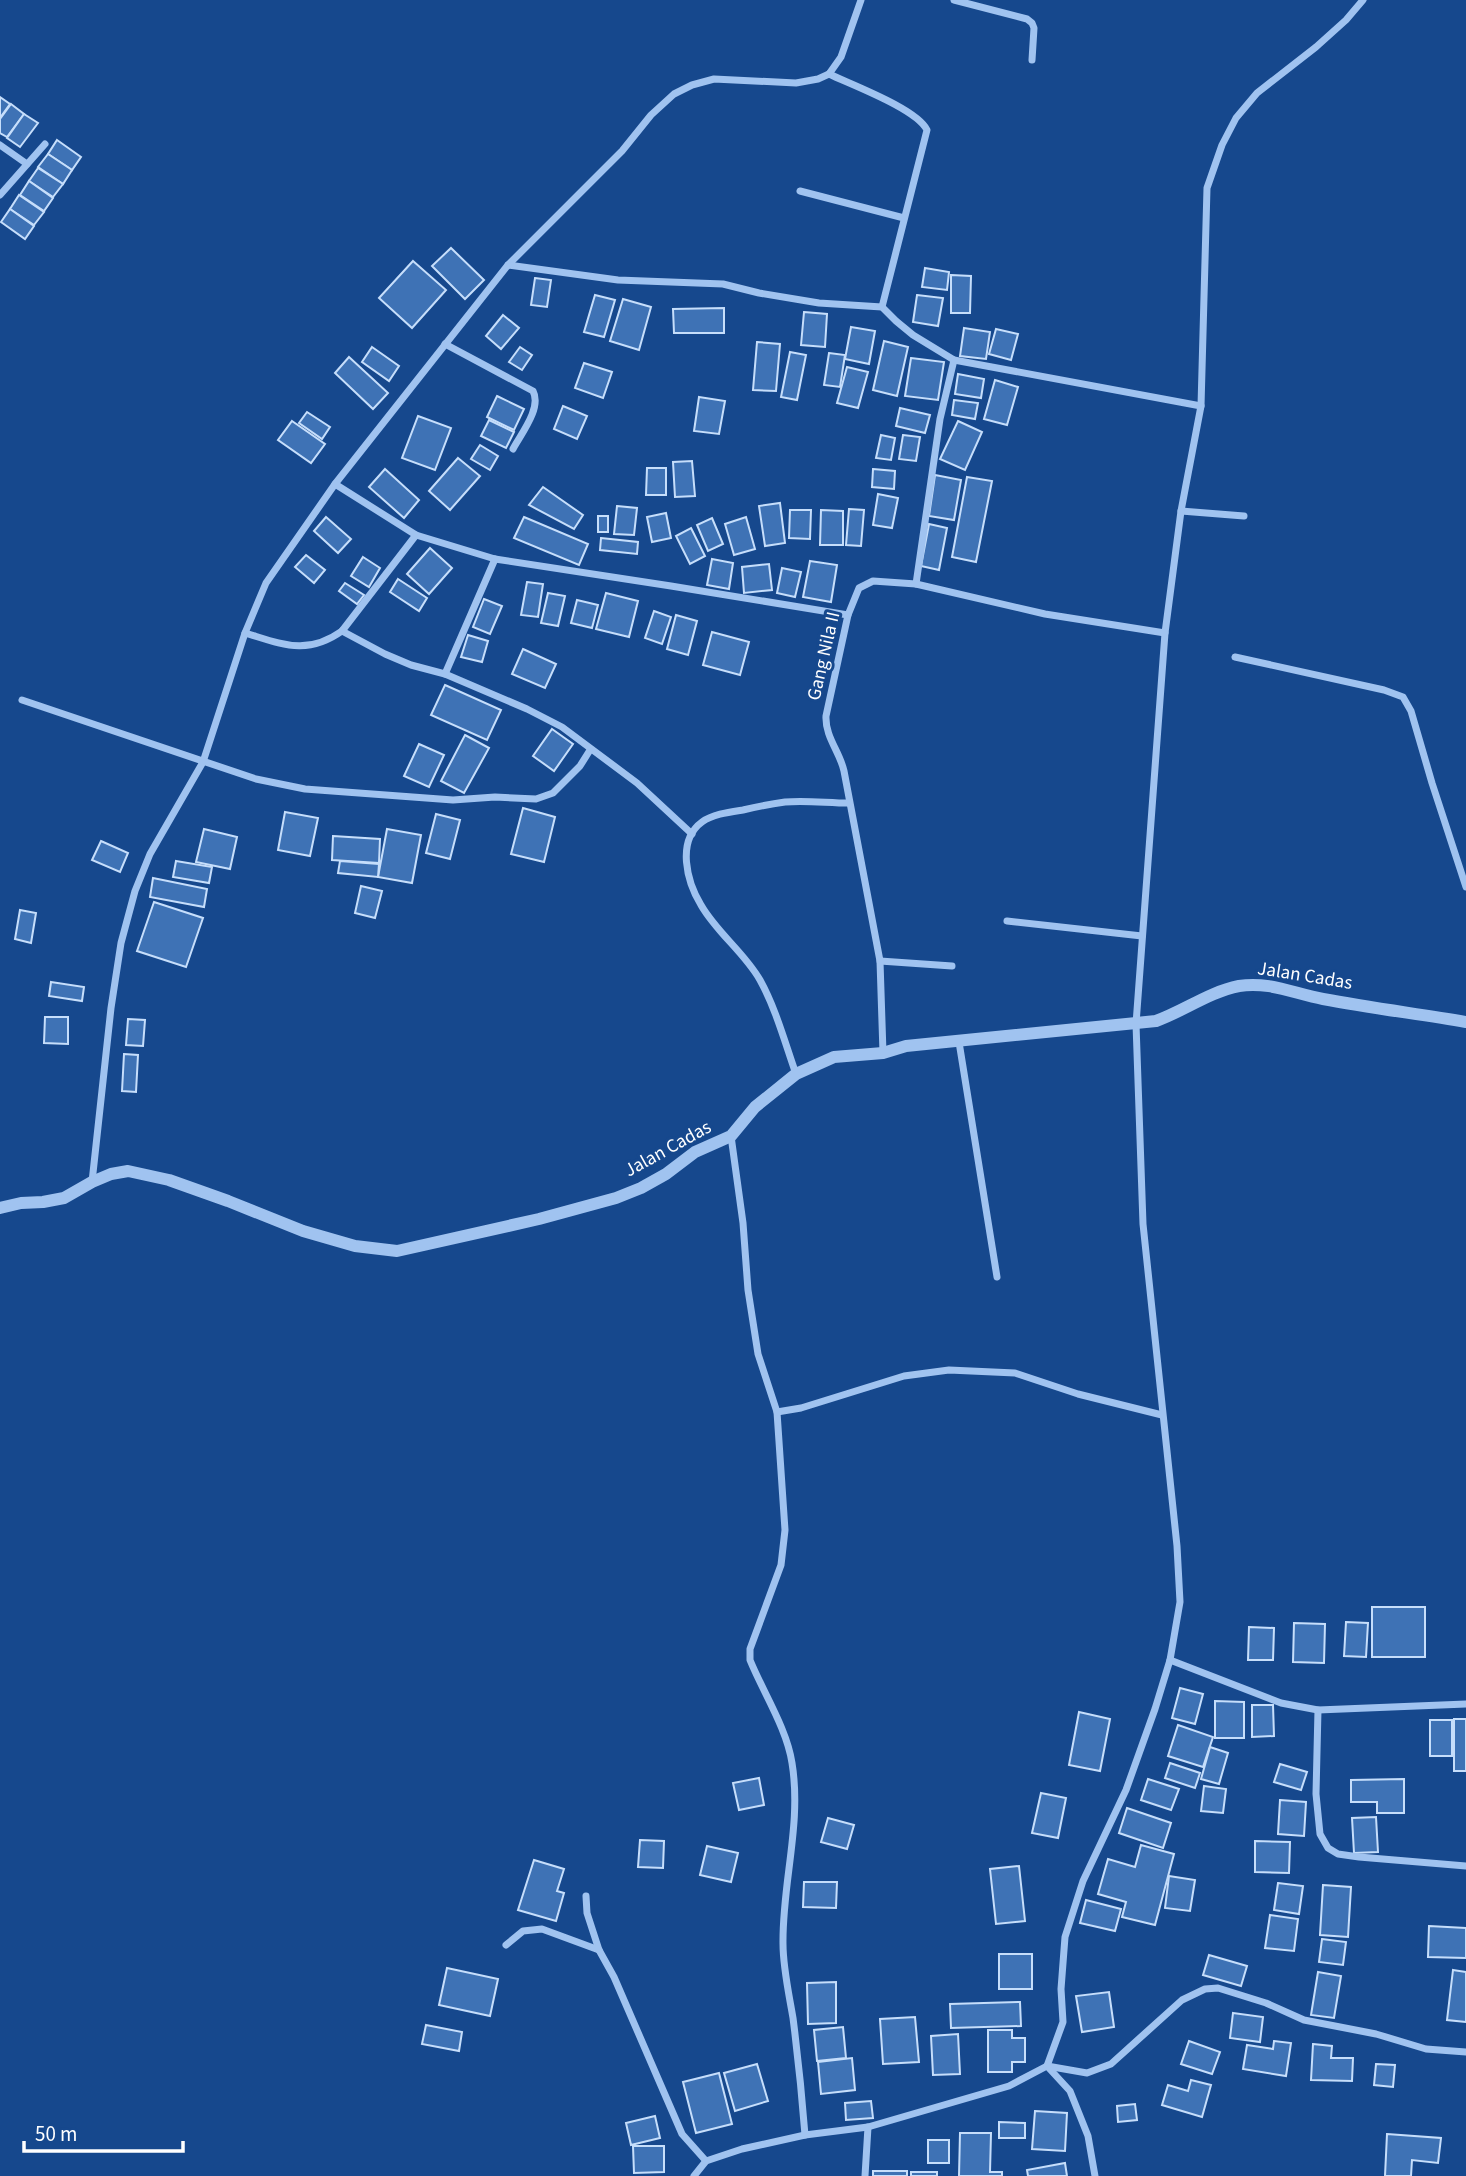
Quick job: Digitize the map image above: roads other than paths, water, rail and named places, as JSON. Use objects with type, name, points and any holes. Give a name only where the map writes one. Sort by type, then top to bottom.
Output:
[{"type":"street","points":[[92,1182],[111,1008],[121,943],[135,891],[150,854],[203,762],[245,633],[266,583],[335,484],[508,265],[622,151],[651,115],[674,94],[692,85],[714,79],[796,83],[829,74],[841,57],[861,0]]},
{"type":"street","points":[[954,0],[1027,19],[1034,28],[1032,60]]},
{"type":"street","points":[[1047,2066],[1063,2022],[1065,1937],[1083,1881],[1126,1790],[1155,1709],[1170,1660],[1180,1602],[1177,1546],[1143,1224],[1136,1024],[1165,633],[1181,511],[1201,406],[1208,188],[1222,145],[1236,118],[1257,93],[1316,47],[1346,20],[1363,0]]},
{"type":"street","points":[[829,74],[907,111],[925,127],[926,135],[882,307]]},
{"type":"street","points":[[0,195],[45,144]]},
{"type":"street","points":[[0,145],[27,164]]},
{"type":"street","points":[[800,191],[904,218]]},
{"type":"street","points":[[508,265],[618,280],[723,284],[819,303],[882,307],[913,335],[954,360],[1201,406]]},
{"type":"street","points":[[445,344],[533,391],[536,402],[513,449]]},
{"type":"street","points":[[954,360],[940,419],[916,584],[1045,614],[1165,633]]},
{"type":"street","points":[[335,484],[416,535],[495,559],[848,615]]},
{"type":"street","points":[[1181,511],[1244,516]]},
{"type":"street","points":[[245,633],[292,647],[322,643],[342,631],[416,535]]},
{"type":"street","points":[[445,674],[495,559]]},
{"type":"street","name":"Gang Nila II","points":[[883,1053],[880,961],[841,760],[826,725],[848,615],[859,588],[865,583],[882,581],[916,584]]},
{"type":"street","points":[[342,631],[385,654],[411,665],[445,674],[562,727],[637,783],[692,834]]},
{"type":"street","points":[[1235,657],[1384,690],[1403,697],[1411,711],[1466,887]]},
{"type":"street","points":[[22,700],[256,779],[305,789],[453,800],[495,797],[536,799],[553,793],[580,766],[590,750]]},
{"type":"street","points":[[796,1074],[760,980],[743,955],[709,918],[693,892],[686,860],[692,834],[702,822],[724,813],[785,802],[849,803]]},
{"type":"street","points":[[1007,921],[1142,936]]},
{"type":"street","points":[[880,961],[952,967]]},
{"type":"street","name":"Jalan Cadas","points":[[0,1208],[64,1198],[92,1182],[128,1171],[169,1180],[228,1200],[303,1231],[355,1246],[397,1251],[540,1219],[616,1198],[641,1188],[666,1174],[695,1152],[731,1136],[755,1107],[796,1074],[834,1057],[883,1053],[906,1046],[1156,1021],[1227,989],[1257,985],[1321,999],[1466,1019]]},
{"type":"street","points":[[959,1042],[998,1277]]},
{"type":"street","points":[[731,1136],[758,1354],[777,1412],[785,1530],[780,1565],[750,1648],[750,1660],[792,1760],[795,1822],[784,1907],[783,1946],[799,2065],[805,2135]]},
{"type":"street","points":[[777,1412],[802,1408],[904,1376],[948,1370],[1015,1373],[1078,1394],[1163,1415]]},
{"type":"street","points":[[1170,1660],[1281,1703],[1318,1710],[1466,1704]]},
{"type":"street","points":[[1318,1710],[1317,1794],[1321,1840],[1328,1848],[1338,1854],[1359,1857],[1466,1866]]},
{"type":"street","points":[[586,1896],[587,1913],[598,1950],[614,1977],[682,2134],[706,2161]]},
{"type":"street","points":[[506,1945],[523,1931],[542,1929],[598,1950]]},
{"type":"street","points":[[694,2176],[706,2161],[742,2149],[805,2135],[868,2127],[1009,2085],[1047,2066],[1087,2073],[1111,2064],[1182,2000],[1205,1989],[1218,1988],[1266,2003],[1304,2020],[1377,2034],[1426,2049],[1466,2052]]},
{"type":"street","points":[[1047,2066],[1070,2091],[1088,2136],[1095,2176]]},
{"type":"street","points":[[865,2176],[868,2127]]}]
